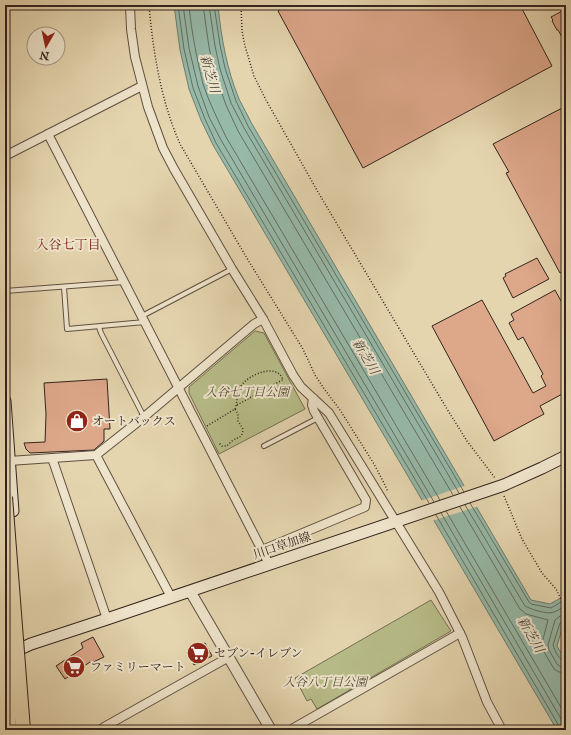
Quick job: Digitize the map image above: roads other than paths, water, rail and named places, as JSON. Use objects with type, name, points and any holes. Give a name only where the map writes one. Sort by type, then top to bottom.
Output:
[{"type":"highway","points":[[5,498],[23,730]]},
{"type":"highway","points":[[5,651],[9,730]]},
{"type":"main road","points":[[5,402],[29,730]]},
{"type":"main road","name":"川口草加線","points":[[5,656],[22,647],[496,487],[524,476],[566,456]]},
{"type":"street","points":[[130,5],[131,29],[135,57],[142,86],[162,148],[232,269],[263,319],[293,375],[301,387],[329,413],[401,519],[460,633],[487,702],[502,730]]},
{"type":"street","points":[[5,156],[142,86]]},
{"type":"street","points":[[48,134],[269,564]]},
{"type":"street","points":[[9,461],[96,455],[144,417],[254,324],[263,319]]},
{"type":"street","points":[[262,550],[365,507],[366,500],[314,411],[312,406],[313,398]]},
{"type":"street","points":[[96,455],[171,597]]},
{"type":"street","points":[[52,458],[107,619]]},
{"type":"street","points":[[190,591],[271,730]]},
{"type":"street","points":[[290,730],[460,633]]},
{"type":"street","points":[[101,730],[228,657]]},
{"type":"lane","points":[[64,287],[68,329],[99,327],[143,319],[232,269]]},
{"type":"lane","points":[[5,291],[124,282]]},
{"type":"lane","points":[[99,327],[144,417]]},
{"type":"lane","points":[[264,446],[318,418]]},
{"type":"water","name":"新芝川","points":[[174,5],[218,5],[223,41],[231,77],[239,99],[252,124],[531,600],[550,604],[566,595],[566,623],[563,625],[557,646],[566,661],[566,730],[557,730],[213,145],[189,89],[180,50]]},
{"type":"place","name":"オートバックス","points":[[77,421]]},
{"type":"place","name":"セブン-イレブン","points":[[198,653]]},
{"type":"place","name":"ファミリーマート","points":[[74,667]]},
{"type":"district","name":"入谷七丁目","points":[[68,245]]},
{"type":"park label","name":"入谷七丁目公園","points":[[247,392]]},
{"type":"park label","name":"入谷八丁目公園","points":[[325,682]]}]
